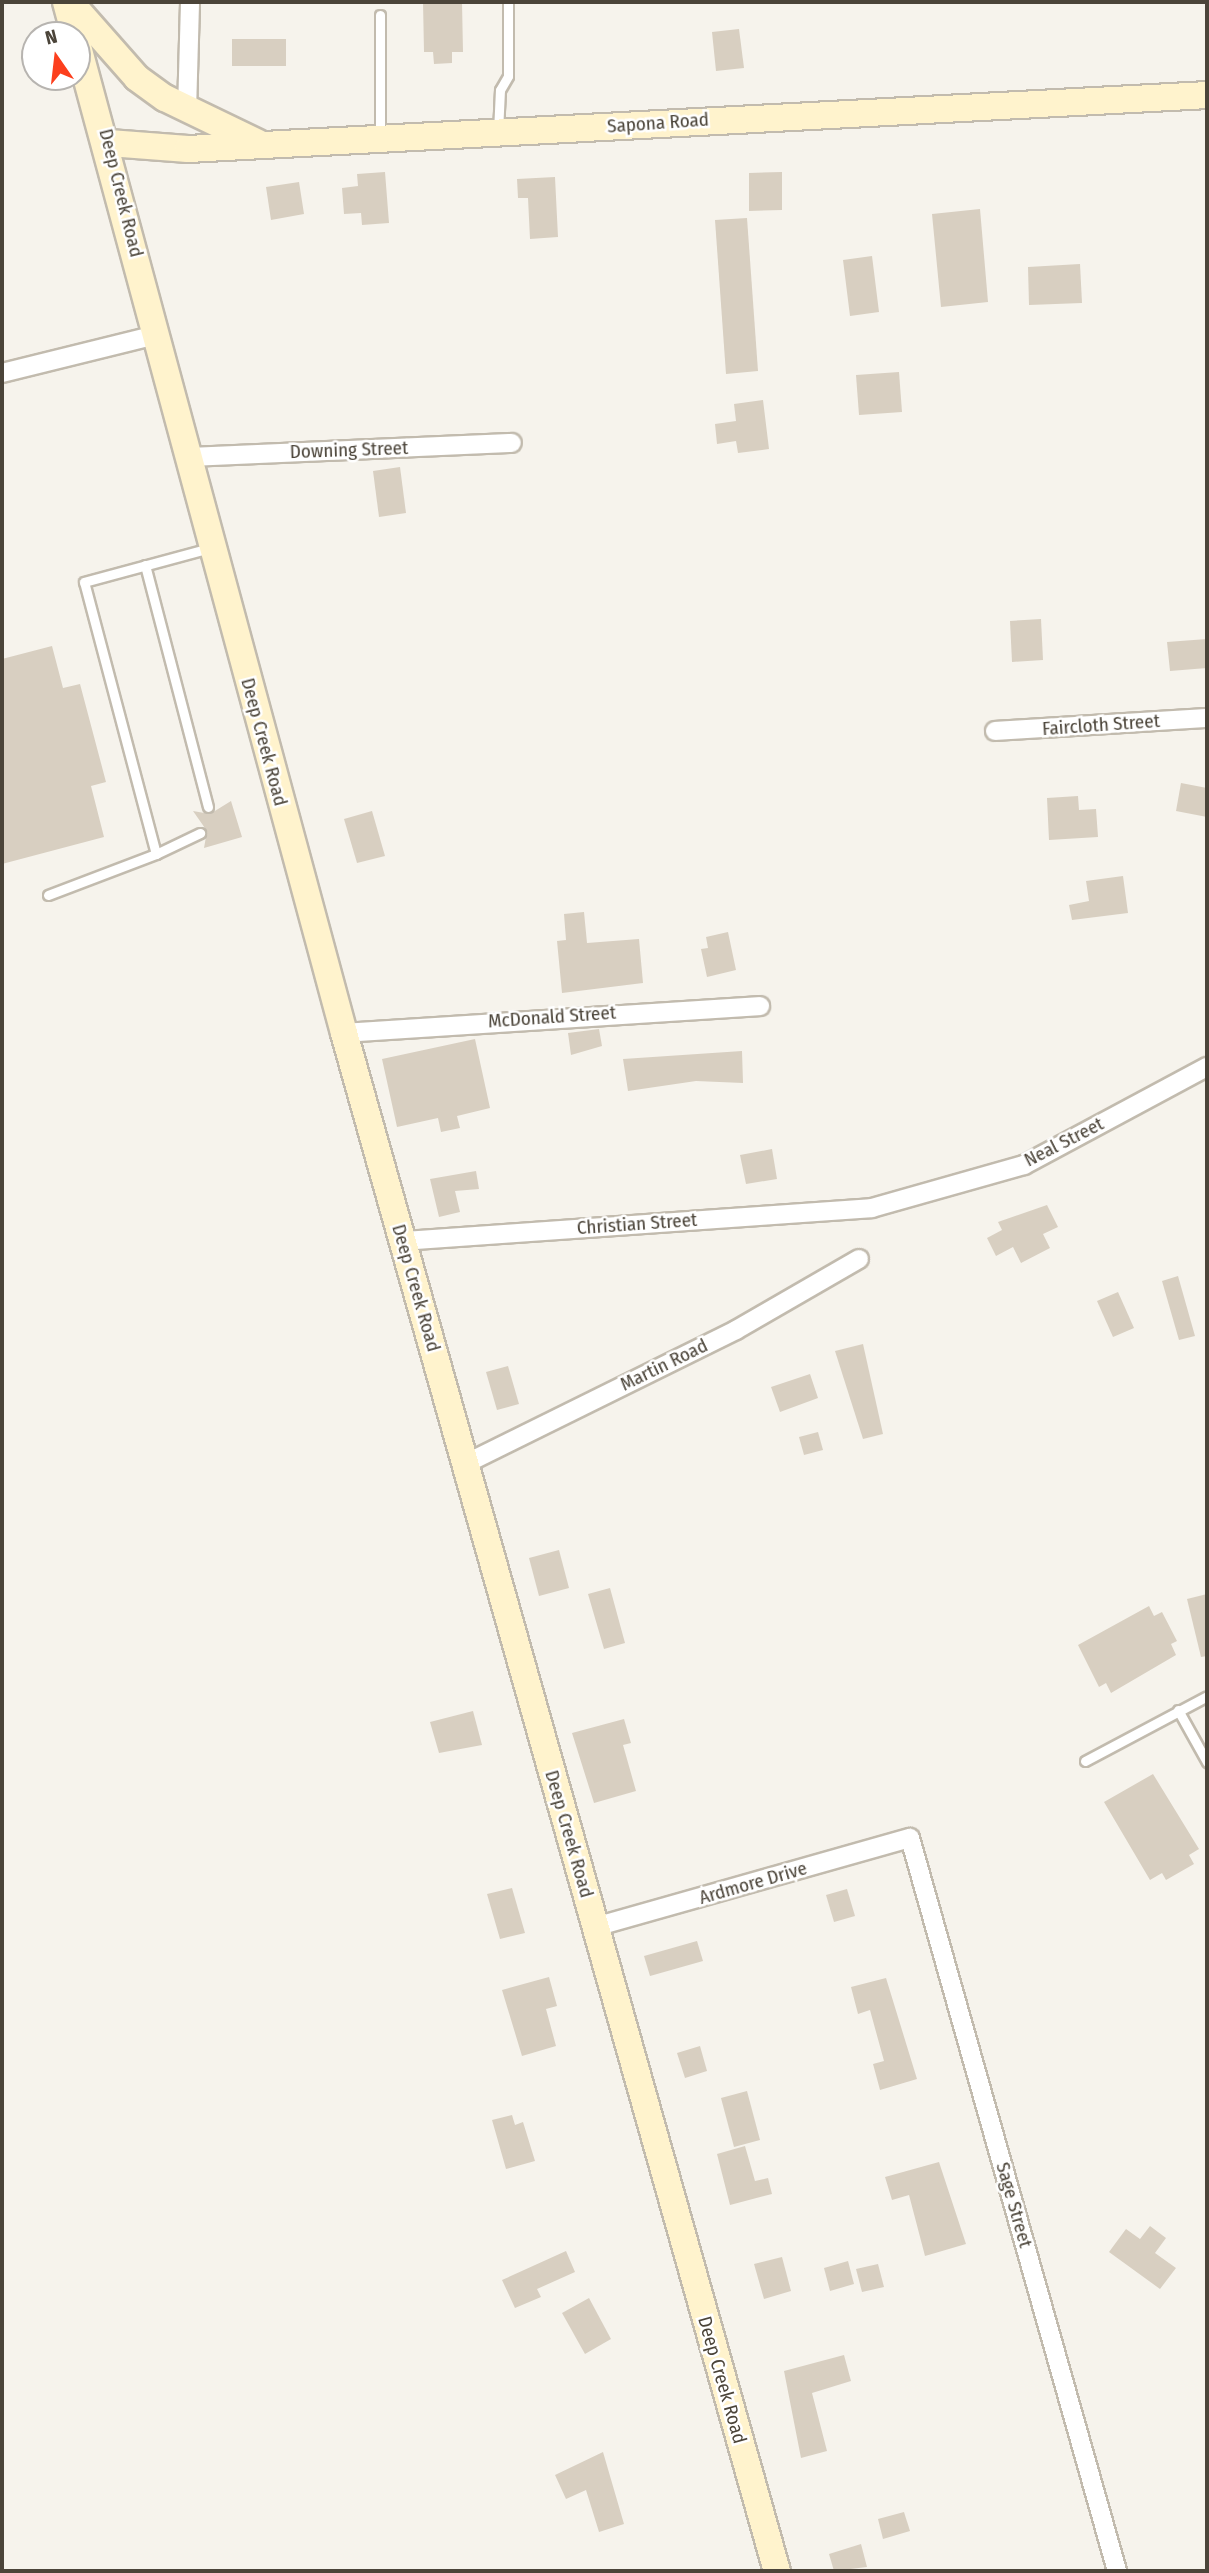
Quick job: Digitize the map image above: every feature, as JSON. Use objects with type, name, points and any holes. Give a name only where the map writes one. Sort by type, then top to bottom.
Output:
[{"type":"street","points":[[69,2],[137,78],[187,111],[263,145]]},
{"type":"street","name":"Deep Creek Road","points":[[69,2],[109,143],[211,547],[344,1033],[777,2571]]},
{"type":"street","points":[[187,111],[190,2]]},
{"type":"street","name":"Sapona Road","points":[[109,143],[188,149],[1207,95]]},
{"type":"street","points":[[2,373],[156,335]]},
{"type":"street","name":"Downing Street","points":[[187,457],[512,443]]},
{"type":"street","name":"Faircloth Street","points":[[995,732],[1207,718]]},
{"type":"street","name":"McDonald Street","points":[[344,1033],[761,1006]]},
{"type":"street","name":"Neal Street","points":[[872,1208],[1024,1165],[1207,1067]]},
{"type":"street","name":"Christian Street","points":[[402,1241],[872,1208]]},
{"type":"street","name":"Martin Road","points":[[466,1464],[736,1330],[859,1259]]},
{"type":"street","name":"Ardmore Drive","points":[[595,1927],[911,1838]]},
{"type":"street","name":"Sage Street","points":[[911,1838],[1117,2571]]},
{"type":"lane","points":[[498,133],[500,90],[508,76],[508,2]]},
{"type":"lane","points":[[380,15],[380,139]]},
{"type":"lane","points":[[156,854],[84,582],[211,547]]},
{"type":"lane","points":[[145,565],[208,807]]},
{"type":"lane","points":[[48,895],[156,854],[200,833]]},
{"type":"lane","points":[[1085,1760],[1207,1696]]},
{"type":"lane","points":[[1178,1710],[1207,1762]]},
{"type":"building","points":[[423,2],[462,2],[463,52],[452,52],[452,63],[434,64],[433,52],[424,52]]},
{"type":"building","points":[[739,29],[744,68],[716,71],[712,32]]},
{"type":"building","points":[[232,39],[286,39],[286,66],[232,66]]},
{"type":"building","points":[[385,172],[389,223],[362,225],[361,213],[344,214],[342,188],[358,186],[357,174]]},
{"type":"building","points":[[782,172],[782,210],[749,211],[749,173]]},
{"type":"building","points":[[555,177],[558,237],[530,239],[528,198],[518,198],[517,179]]},
{"type":"building","points":[[299,182],[304,214],[271,220],[266,187]]},
{"type":"building","points":[[980,209],[988,302],[941,307],[932,214]]},
{"type":"building","points":[[747,218],[758,371],[726,374],[715,220]]},
{"type":"building","points":[[872,256],[879,312],[850,316],[843,260]]},
{"type":"building","points":[[1080,264],[1082,303],[1029,305],[1028,267]]},
{"type":"building","points":[[899,372],[902,412],[859,415],[856,375]]},
{"type":"building","points":[[763,400],[769,449],[738,453],[736,441],[717,444],[715,424],[736,421],[734,404]]},
{"type":"building","points":[[400,467],[406,513],[379,517],[373,471]]},
{"type":"building","points":[[1041,619],[1043,660],[1012,662],[1010,621]]},
{"type":"building","points":[[1207,639],[1207,668],[1170,671],[1167,642]]},
{"type":"building","points":[[52,646],[63,688],[80,684],[106,782],[91,786],[104,837],[2,864],[2,659]]},
{"type":"building","points":[[1181,783],[1207,788],[1207,817],[1176,811]]},
{"type":"building","points":[[1078,796],[1079,810],[1096,809],[1098,837],[1049,840],[1047,798]]},
{"type":"building","points":[[231,801],[242,837],[204,848],[207,831],[193,811],[210,814]]},
{"type":"building","points":[[372,811],[385,856],[357,863],[344,819]]},
{"type":"building","points":[[1123,876],[1128,913],[1072,920],[1069,905],[1089,901],[1086,881]]},
{"type":"building","points":[[584,912],[587,943],[639,939],[643,983],[562,993],[557,941],[566,940],[564,914]]},
{"type":"building","points":[[728,932],[736,970],[707,977],[701,949],[708,948],[706,937]]},
{"type":"building","points":[[599,1029],[602,1046],[571,1055],[568,1033]]},
{"type":"building","points":[[475,1039],[490,1108],[457,1116],[460,1128],[441,1132],[438,1118],[397,1127],[382,1059]]},
{"type":"building","points":[[742,1051],[743,1083],[696,1081],[628,1091],[623,1059]]},
{"type":"building","points":[[772,1149],[777,1179],[746,1184],[740,1155]]},
{"type":"building","points":[[476,1171],[479,1189],[455,1191],[460,1212],[439,1217],[430,1179]]},
{"type":"building","points":[[1047,1205],[1058,1227],[1043,1234],[1050,1248],[1021,1263],[1013,1247],[996,1256],[987,1238],[1002,1230],[998,1222]]},
{"type":"building","points":[[1178,1276],[1195,1336],[1179,1340],[1162,1281]]},
{"type":"building","points":[[1118,1292],[1134,1328],[1113,1337],[1097,1301]]},
{"type":"building","points":[[863,1344],[883,1434],[863,1439],[835,1351]]},
{"type":"building","points":[[508,1366],[519,1404],[497,1410],[486,1372]]},
{"type":"building","points":[[810,1374],[818,1398],[780,1412],[771,1387]]},
{"type":"building","points":[[818,1432],[823,1450],[804,1455],[799,1437]]},
{"type":"building","points":[[559,1550],[569,1588],[539,1596],[529,1558]]},
{"type":"building","points":[[610,1588],[625,1643],[604,1649],[588,1594]]},
{"type":"building","points":[[1207,1594],[1207,1656],[1201,1657],[1187,1599]]},
{"type":"building","points":[[1149,1606],[1154,1616],[1162,1612],[1177,1641],[1171,1644],[1176,1655],[1111,1693],[1106,1683],[1099,1687],[1078,1645]]},
{"type":"building","points":[[473,1711],[482,1745],[439,1753],[430,1722]]},
{"type":"building","points":[[624,1719],[631,1743],[623,1745],[636,1791],[594,1803],[572,1733]]},
{"type":"building","points":[[1153,1774],[1199,1849],[1189,1855],[1194,1864],[1166,1880],[1162,1873],[1150,1880],[1104,1802]]},
{"type":"building","points":[[512,1888],[525,1933],[500,1939],[487,1894]]},
{"type":"building","points":[[847,1889],[855,1916],[834,1922],[826,1895]]},
{"type":"building","points":[[697,1941],[703,1961],[650,1976],[644,1956]]},
{"type":"building","points":[[549,1977],[557,2006],[546,2009],[556,2046],[522,2056],[502,1990]]},
{"type":"building","points":[[886,1978],[917,2079],[880,2090],[873,2064],[884,2061],[870,2010],[858,2014],[851,1987]]},
{"type":"building","points":[[700,2046],[707,2071],[685,2078],[677,2053]]},
{"type":"building","points":[[747,2091],[760,2140],[734,2147],[721,2098]]},
{"type":"building","points":[[512,2115],[515,2125],[523,2122],[535,2161],[506,2169],[492,2120]]},
{"type":"building","points":[[745,2146],[755,2181],[768,2178],[772,2194],[730,2205],[717,2154]]},
{"type":"building","points":[[939,2162],[966,2244],[925,2256],[909,2195],[892,2200],[885,2177]]},
{"type":"building","points":[[1150,2226],[1166,2238],[1155,2253],[1176,2268],[1160,2289],[1109,2252],[1126,2229],[1140,2239]]},
{"type":"building","points":[[566,2251],[575,2272],[537,2289],[541,2297],[515,2308],[502,2280]]},
{"type":"building","points":[[782,2257],[791,2291],[764,2299],[754,2264]]},
{"type":"building","points":[[848,2261],[854,2284],[830,2291],[824,2268]]},
{"type":"building","points":[[878,2264],[884,2287],[862,2292],[856,2269]]},
{"type":"building","points":[[589,2298],[611,2339],[585,2354],[562,2313]]},
{"type":"building","points":[[844,2355],[851,2381],[812,2393],[827,2451],[801,2458],[784,2371]]},
{"type":"building","points":[[603,2452],[624,2524],[599,2532],[586,2490],[566,2499],[555,2475]]},
{"type":"building","points":[[904,2512],[910,2531],[883,2539],[878,2519]]},
{"type":"building","points":[[861,2544],[867,2567],[834,2571],[829,2554]]}]
